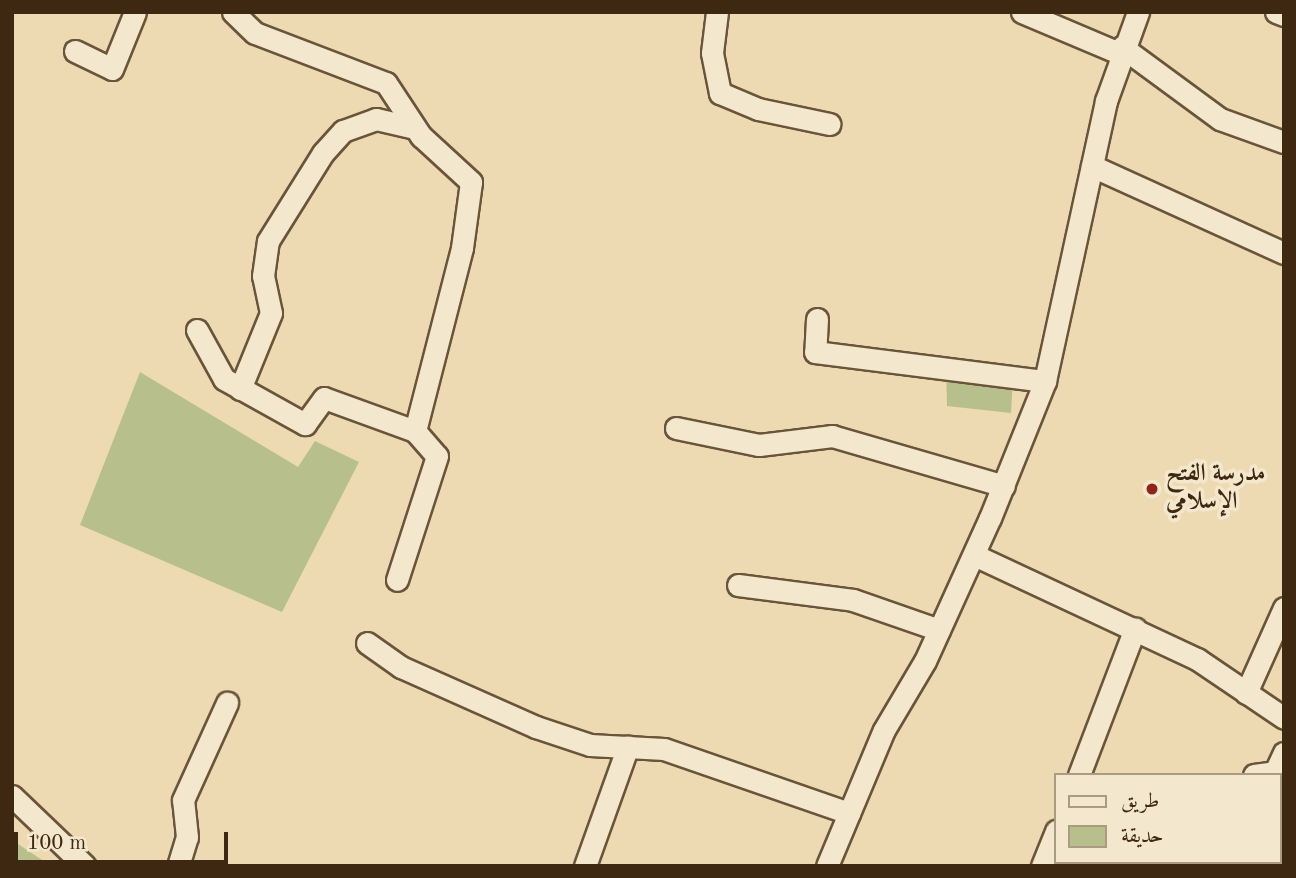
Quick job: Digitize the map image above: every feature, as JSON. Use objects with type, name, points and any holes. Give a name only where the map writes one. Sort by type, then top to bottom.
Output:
[{"type":"street","points":[[75,51],[112,69],[135,12]]},
{"type":"street","points":[[233,12],[256,33],[386,83],[415,128],[469,177],[472,190],[415,431]]},
{"type":"street","points":[[717,12],[712,53],[720,93],[758,109],[829,124]]},
{"type":"street","points":[[1022,12],[1121,50],[1220,119],[1284,142]]},
{"type":"street","points":[[827,866],[884,730],[939,630],[974,555],[1045,381],[1092,166],[1121,50],[1138,12]]},
{"type":"street","points":[[1276,12],[1284,15]]},
{"type":"street","points":[[240,389],[271,313],[263,276],[268,241],[323,153],[343,131],[376,119],[415,128]]},
{"type":"street","points":[[1092,166],[1284,253]]},
{"type":"street","points":[[817,319],[816,352],[1045,381]]},
{"type":"street","points":[[197,330],[221,376],[305,424],[324,398],[415,431],[437,456],[397,580]]},
{"type":"street","points":[[676,428],[750,444],[832,436],[1004,486]]},
{"type":"street","points":[[974,555],[1135,628],[1284,718]]},
{"type":"street","points":[[738,585],[853,600],[939,630]]},
{"type":"street","points":[[1246,693],[1284,608]]},
{"type":"street","points":[[1080,773],[1135,628]]},
{"type":"street","points":[[367,643],[401,667],[487,708],[590,745],[664,749],[849,813]]},
{"type":"street","points":[[178,866],[187,837],[183,800],[227,704]]},
{"type":"street","points":[[585,866],[628,747]]},
{"type":"street","points":[[1268,773],[1275,772],[1284,753]]},
{"type":"street","points":[[12,796],[85,866]]},
{"type":"street","points":[[1042,866],[1054,836]]},
{"type":"green space","points":[[946,366],[1013,376],[1011,413],[947,406]]},
{"type":"green space","points":[[140,372],[298,467],[315,441],[359,462],[282,612],[80,525]]},
{"type":"green space","points":[[12,840],[51,866],[12,866]]},
{"type":"place","name":"مدرسة الفتح الإسلامي","points":[[1152,489]]}]
